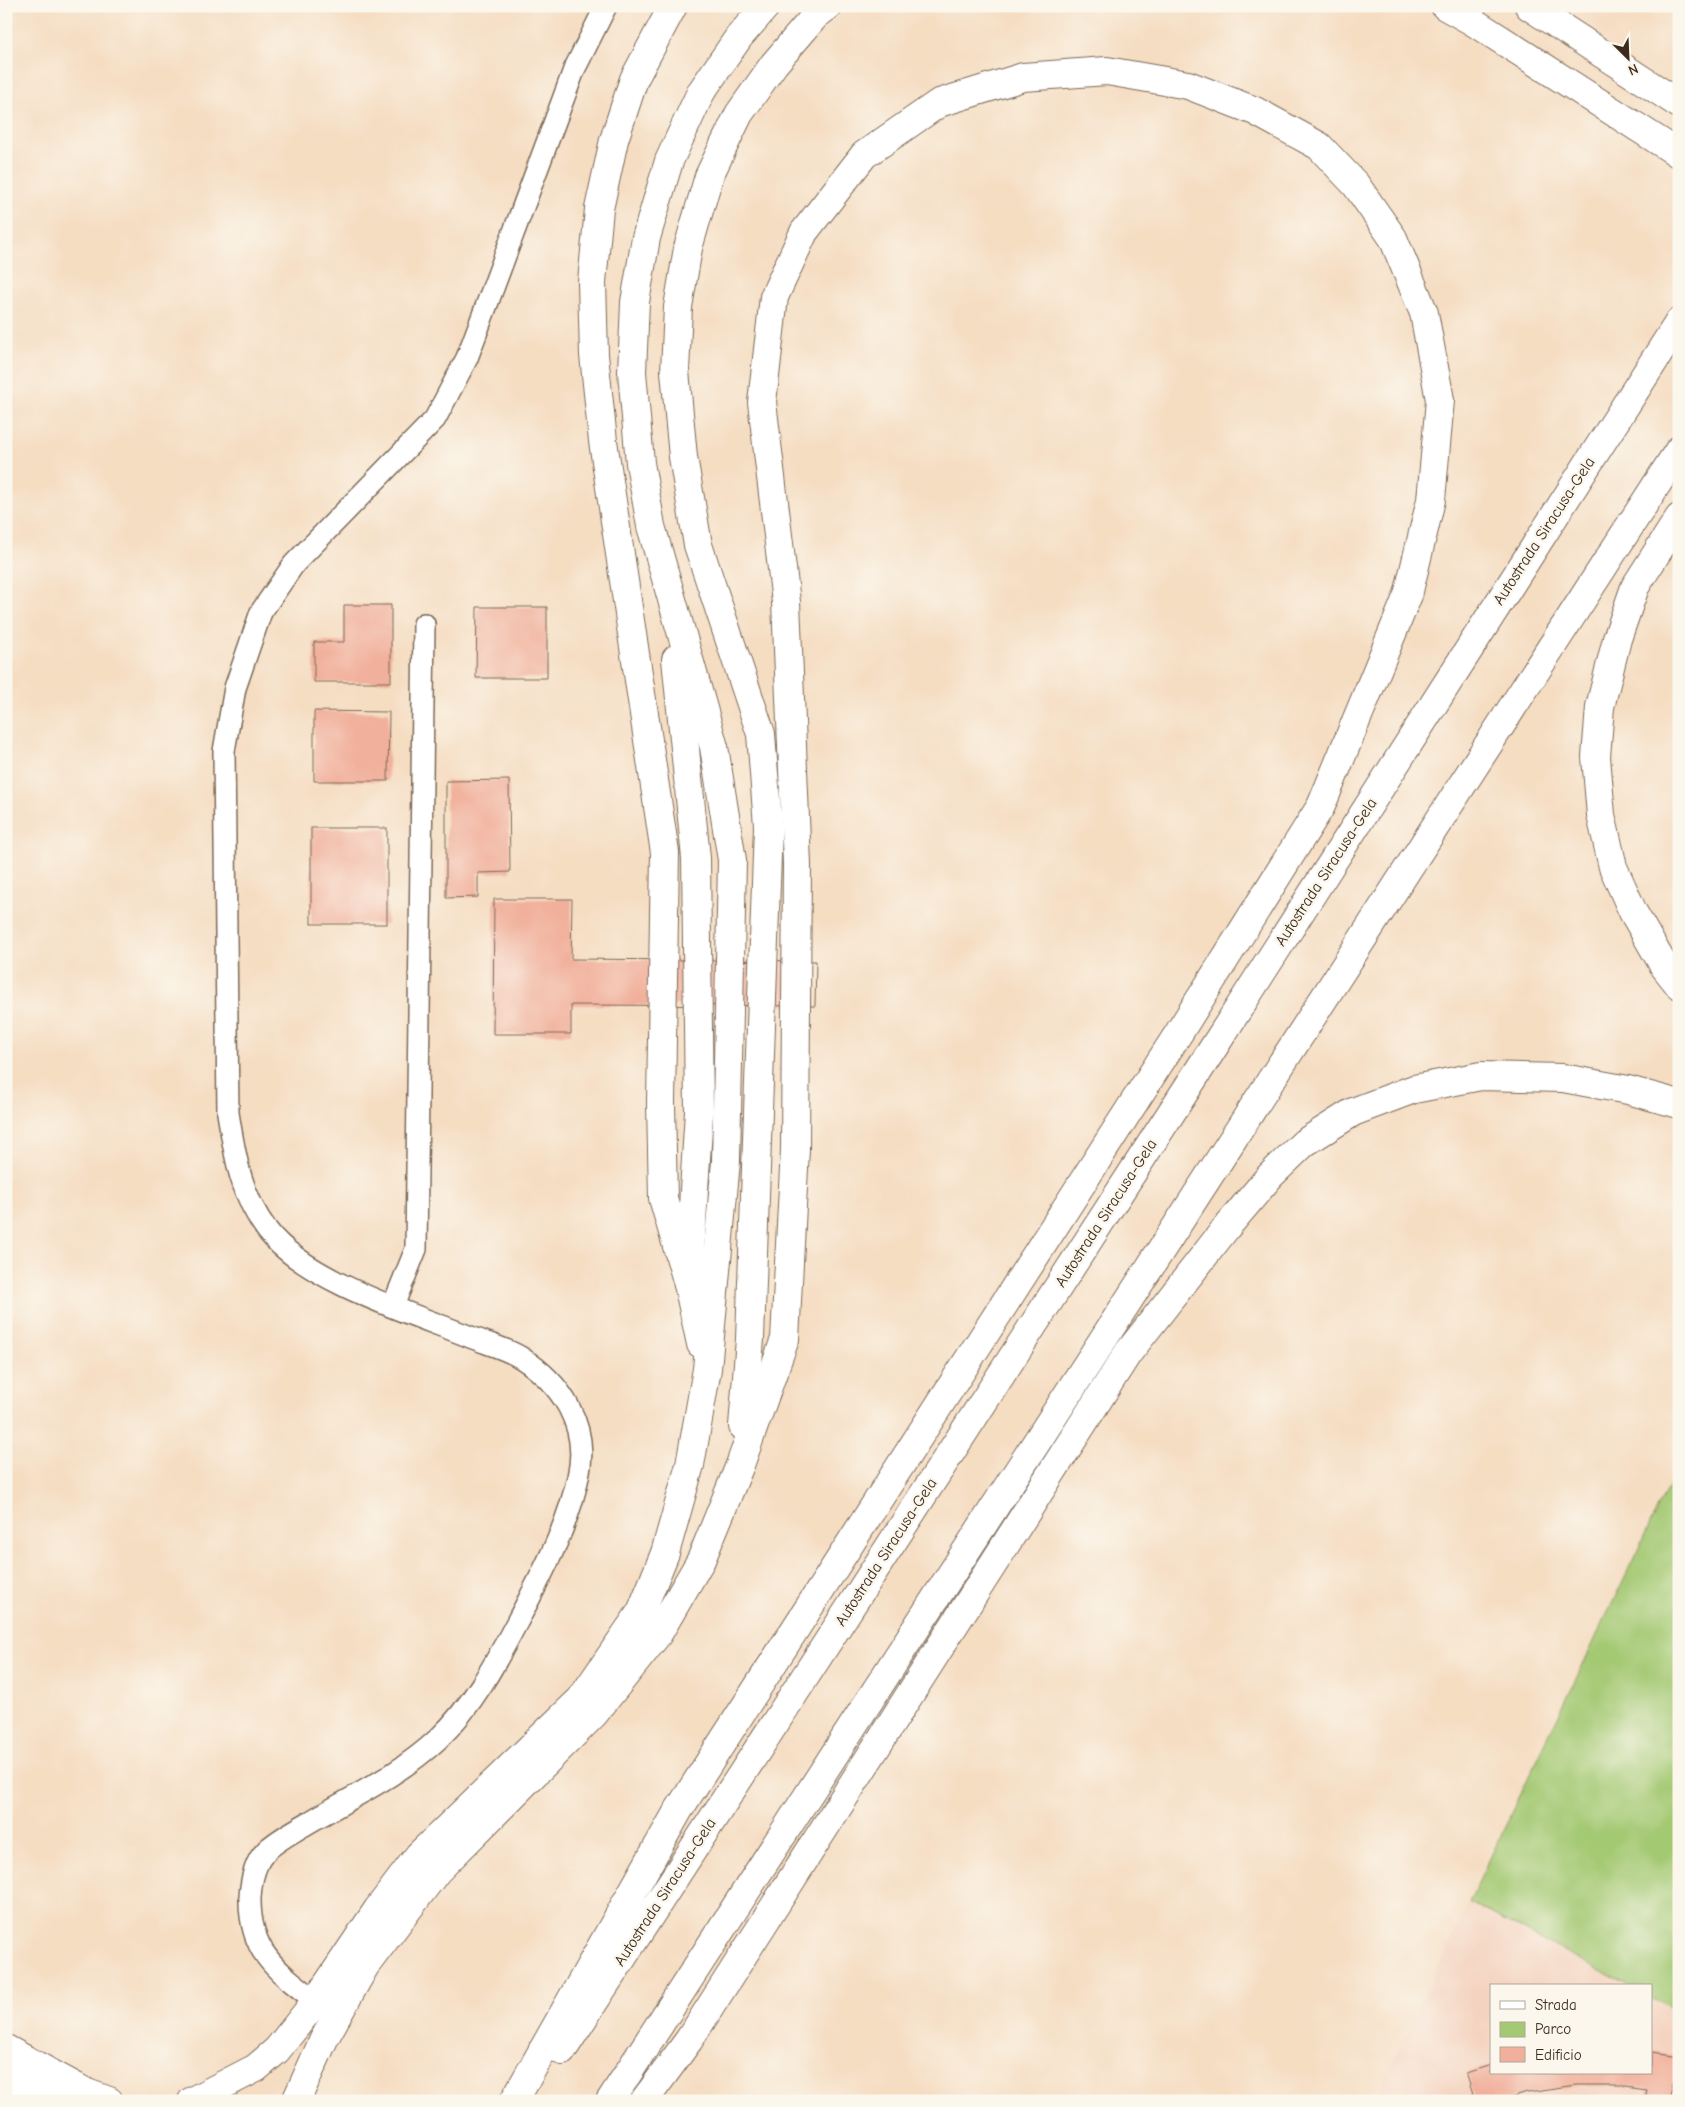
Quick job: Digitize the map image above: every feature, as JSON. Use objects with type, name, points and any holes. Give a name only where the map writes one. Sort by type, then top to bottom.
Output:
[{"type":"main road","points":[[673,6],[634,79],[614,140],[599,209],[592,282],[594,355],[602,441],[665,853],[661,1103],[663,1198],[688,1284],[706,1369]]},
{"type":"main road","points":[[192,2101],[256,2068],[277,2050],[316,2001],[378,1909],[419,1855],[580,1699],[641,1612],[665,1553],[690,1465],[706,1369],[726,1161],[732,860],[714,747],[651,526],[640,462],[632,372],[635,302],[646,238],[668,161],[701,92],[739,37],[766,6]]},
{"type":"main road","points":[[740,1465],[750,1339],[768,826],[762,734],[698,545],[684,457],[676,370],[678,306],[688,248],[709,176],[739,114],[774,64],[816,15],[828,6]]},
{"type":"main road","points":[[1445,6],[1472,21],[1679,154]]},
{"type":"main road","points":[[1529,6],[1679,104]]},
{"type":"main road","points":[[296,2100],[324,2039],[365,1966],[437,1870],[594,1714],[658,1634],[701,1560],[740,1465],[784,1339],[795,1150],[796,865],[786,611],[762,402],[774,297],[804,232],[864,155],[939,103],[1023,77],[1107,71],[1188,85],[1255,111],[1319,146],[1356,185],[1393,238],[1424,313],[1440,400],[1431,500],[1408,595],[1321,806],[1180,1031],[678,1811],[514,2101]]},
{"type":"main road","name":"Autostrada Siracusa-Gela","points":[[529,2101],[1205,1061],[1679,322]]},
{"type":"main road","points":[[610,2101],[1679,450]]},
{"type":"main road","points":[[1679,518],[1635,587],[1617,639],[1600,707],[1596,757],[1601,815],[1613,867],[1633,912],[1664,966],[1679,985]]},
{"type":"main road","points":[[668,588],[696,858],[698,1112],[688,1284]]},
{"type":"main road","points":[[644,2101],[689,2040],[1128,1353],[1226,1228],[1270,1176],[1304,1143],[1352,1112],[1414,1089],[1481,1076],[1564,1078],[1628,1090],[1679,1104]]},
{"type":"main road","points":[[6,2048],[87,2093],[109,2101]]},
{"type":"main road","points":[[233,2101],[256,2068]]},
{"type":"main road","points":[[6,2071],[59,2101]]},
{"type":"main road","points":[[6,2089],[27,2101]]},
{"type":"lane","points":[[316,2001],[283,1975],[262,1951],[250,1919],[251,1880],[266,1851],[305,1825],[393,1774],[438,1739],[468,1704],[503,1648],[560,1540],[579,1475],[581,1440],[572,1413],[554,1383],[519,1356],[350,1289],[292,1256],[267,1231],[248,1199],[237,1168],[228,1113],[224,751],[235,688],[261,612],[294,564],[434,419],[467,358],[574,70],[606,6]]},
{"type":"lane","points":[[393,1306],[416,1249],[424,624]]},
{"type":"shaded area","points":[[1469,1902],[1626,1984],[1490,1984],[1490,2074],[1652,2074],[1652,1998],[1679,2011],[1679,2101],[1374,2101]]},
{"type":"green space","points":[[1679,1464],[1679,2011],[1652,1998],[1652,1984],[1626,1984],[1469,1902]]},
{"type":"building","points":[[344,605],[391,605],[391,682],[314,682],[314,642],[344,642]]},
{"type":"building","points":[[477,607],[547,607],[547,678],[476,678]]},
{"type":"building","points":[[314,711],[389,712],[388,781],[314,781]]},
{"type":"building","points":[[509,780],[510,872],[478,873],[478,897],[446,898],[446,781]]},
{"type":"building","points":[[311,828],[387,828],[387,924],[311,924]]},
{"type":"building","points":[[494,899],[572,899],[571,959],[816,961],[815,1006],[571,1005],[571,1034],[493,1034]]},
{"type":"building","points":[[1652,2052],[1679,2056],[1679,2065],[1670,2101],[1646,2098],[1648,2089],[1626,2086],[1576,2086],[1527,2093],[1502,2101],[1475,2101],[1466,2073],[1490,2065],[1490,2074],[1652,2074]]}]
